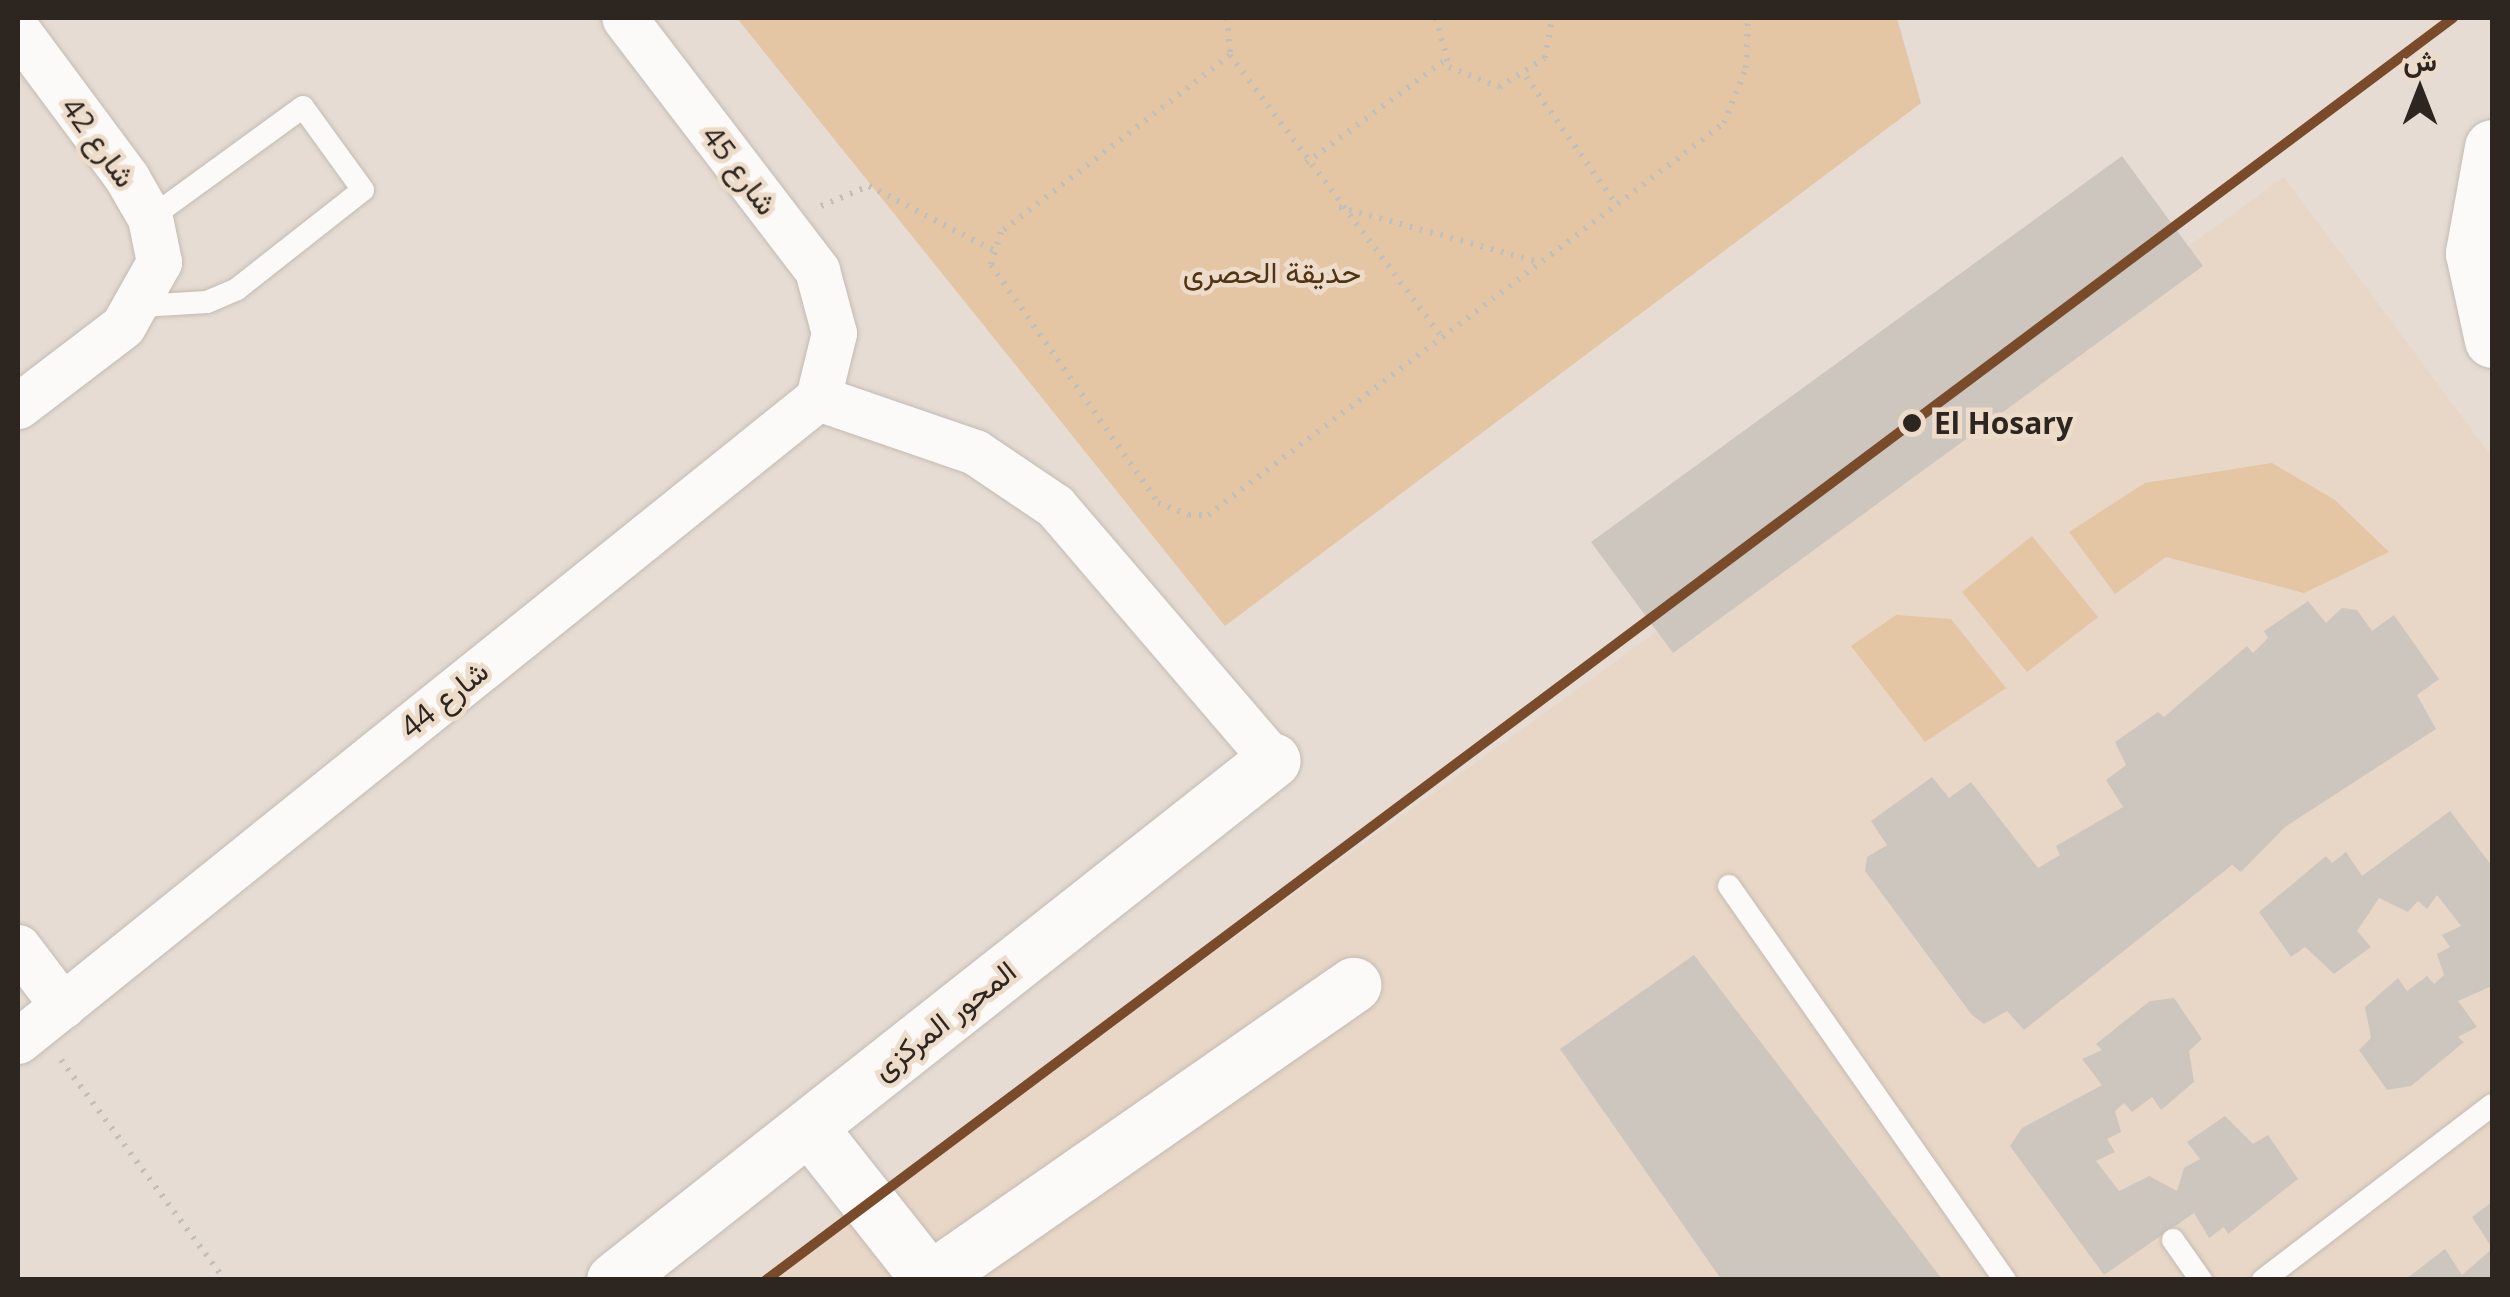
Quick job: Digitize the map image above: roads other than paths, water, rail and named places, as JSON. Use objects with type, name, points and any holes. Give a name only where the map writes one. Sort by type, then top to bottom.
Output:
[{"type":"main road","points":[[2492,147],[2473,253],[2492,340]]},
{"type":"main road","name":"المحور المركزى","points":[[614,1280],[1273,760]]},
{"type":"main road","points":[[809,1127],[929,1280],[1352,984]]},
{"type":"street","name":"شارع 45","points":[[624,18],[816,270],[834,333],[818,398]]},
{"type":"street","name":"شارع 42","points":[[18,31],[150,218],[159,262],[141,306]]},
{"type":"street","points":[[18,406],[141,306]]},
{"type":"street","points":[[818,398],[975,452],[1055,506],[1273,760]]},
{"type":"street","name":"شارع 44","points":[[39,1025],[818,398]]},
{"type":"street","points":[[18,947],[39,1025]]},
{"type":"lane","points":[[141,306],[206,302],[237,289],[363,190],[303,107],[150,218]]},
{"type":"lane","points":[[1728,886],[2006,1280]]},
{"type":"lane","points":[[2263,1280],[2492,1105]]},
{"type":"lane","points":[[2174,1240],[2201,1280]]},
{"type":"place","name":"El Hosary","points":[[1912,423]]},
{"type":"park label","name":"حديقة الحصرى","points":[[1272,272]]}]
